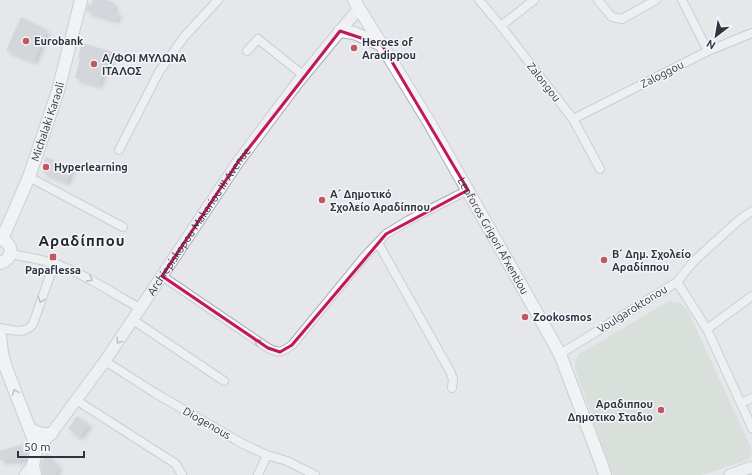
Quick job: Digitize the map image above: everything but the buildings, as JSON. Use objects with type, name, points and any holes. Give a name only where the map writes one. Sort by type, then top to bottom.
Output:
[{"type":"main road","name":"Michalaki Karaoli","points":[[1,239],[29,177],[58,91],[81,0]]},
{"type":"main road","name":"Leoforos Grigori Afxentiou","points":[[360,3],[382,45],[429,122],[560,354],[605,475]]},
{"type":"main road","points":[[340,31],[354,33],[382,45]]},
{"type":"main road","points":[[0,263],[6,260],[10,254],[10,247],[1,239]]},
{"type":"main road","points":[[0,336],[6,368],[37,448],[34,470]]},
{"type":"main road","points":[[29,428],[44,435],[51,434]]},
{"type":"street","points":[[119,150],[159,72],[184,37],[218,0]]},
{"type":"street","name":"Zalongou","points":[[479,0],[573,119],[600,169]]},
{"type":"street","points":[[501,26],[534,0]]},
{"type":"street","points":[[598,0],[610,15],[622,19],[656,0]]},
{"type":"street","points":[[682,0],[708,51]]},
{"type":"street","name":"Archiepiskopou Makariou III Avenue","points":[[37,448],[51,434],[105,361],[238,162],[303,75],[340,31],[360,3]]},
{"type":"street","name":"Zaloggou","points":[[573,119],[708,51],[752,33]]},
{"type":"street","points":[[247,51],[258,39],[303,75]]},
{"type":"street","points":[[29,177],[123,227]]},
{"type":"street","points":[[162,276],[274,352],[280,352],[292,345],[386,234],[468,190]]},
{"type":"street","name":"Voulgaroktonou","points":[[560,354],[676,282],[693,262],[739,220],[752,211]]},
{"type":"street","points":[[378,243],[450,371],[453,379],[452,388]]},
{"type":"street","points":[[10,254],[54,264],[74,271],[141,309]]},
{"type":"street","points":[[0,328],[21,331],[30,328],[33,324],[54,264]]},
{"type":"street","points":[[676,282],[707,329],[752,428]]},
{"type":"street","points":[[707,329],[752,296]]},
{"type":"street","points":[[133,320],[224,381]]},
{"type":"street","name":"Diogenous","points":[[105,361],[155,393],[243,444],[315,475]]},
{"type":"street","points":[[741,403],[752,398]]},
{"type":"street","points":[[76,400],[176,464],[182,475]]},
{"type":"street","points":[[258,475],[267,455]]},
{"type":"street","points":[[730,475],[752,467]]},
{"type":"street","points":[[25,475],[34,470]]},
{"type":"highlighted area","points":[[340,31],[382,45],[468,190],[386,234],[292,345],[280,352],[268,348],[162,276],[238,162]]},
{"type":"shaded area","name":"Αραδιππου Δημοτικο Σταδιο","points":[[669,301],[680,303],[687,309],[752,450],[751,455],[747,460],[702,475],[613,475],[575,369],[575,361],[579,354]]},
{"type":"place","name":"Eurobank","points":[[26,41]]},
{"type":"place","name":"Heroes of Aradippou","points":[[354,48]]},
{"type":"place","name":"Α/ΦΟΙ ΜΥΛΩΝΑ ΙΤΑΛΟΣ","points":[[94,64]]},
{"type":"place","name":"Hyperlearning","points":[[46,167]]},
{"type":"place","name":"Α´ Δημοτικό Σχολείο Αραδίππου","points":[[322,200]]},
{"type":"place","name":"Papaflessa","points":[[53,257]]},
{"type":"place","name":"Β´ Δημ. Σχολείο Αραδίππου","points":[[604,260]]},
{"type":"place","name":"Zookosmos","points":[[525,317]]},
{"type":"place","name":"Αραδιππου Δημοτικο Σταδιο","points":[[661,410]]},
{"type":"district","name":"Αραδίππου","points":[[82,241]]}]
